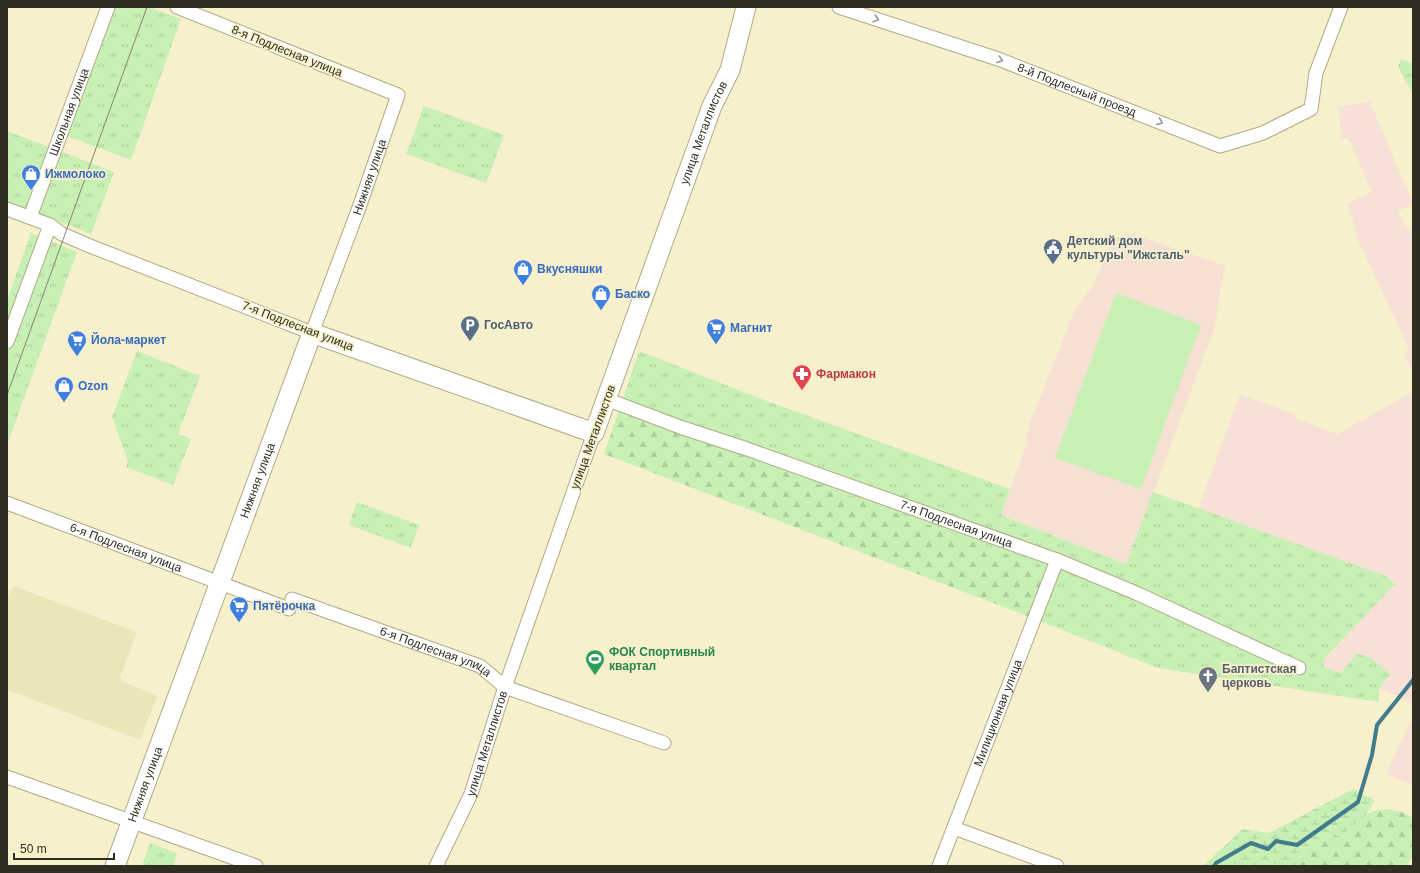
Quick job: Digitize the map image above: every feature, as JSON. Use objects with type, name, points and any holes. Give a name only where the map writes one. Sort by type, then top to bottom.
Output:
[{"type":"street","name":"Школьная улица","points":[[30,217],[108,7]]},
{"type":"street","name":"8-я Подлесная улица","points":[[177,7],[398,95]]},
{"type":"street","name":"улица Металлистов","points":[[436,866],[471,794],[505,687],[606,399],[712,106],[730,70],[746,7]]},
{"type":"street","name":"8-й Подлесный проезд","points":[[839,7],[998,59],[1220,146],[1263,133],[1311,109],[1316,73],[1341,7]]},
{"type":"street","name":"Нижняя улица","points":[[115,866],[360,205],[398,95]]},
{"type":"street","name":"7-я Подлесная улица","points":[[7,209],[50,225],[62,234],[90,246],[312,333],[594,433]]},
{"type":"street","points":[[7,342],[50,225]]},
{"type":"street","name":"7-я Подлесная улица","points":[[606,399],[1057,560],[1136,593],[1298,668]]},
{"type":"street","name":"6-я Подлесная улица","points":[[7,503],[219,582],[480,666],[505,687],[664,743]]},
{"type":"street","name":"Милиционная улица","points":[[939,866],[1057,560]]},
{"type":"street","points":[[7,777],[256,866]]},
{"type":"street","points":[[954,828],[1057,866]]},
{"type":"shaded area","points":[[1370,102],[1413,204],[1398,211],[1407,230],[1413,228],[1413,372],[1404,354],[1409,351],[1402,333],[1358,240],[1348,203],[1372,192],[1348,138],[1342,139],[1338,107]]},
{"type":"shaded area","points":[[1132,234],[1226,266],[1223,274],[1215,326],[1127,564],[1001,515],[1026,445],[1029,425],[1075,309],[1094,284],[1115,238]]},
{"type":"shaded area","points":[[1413,392],[1413,703],[1379,689],[1357,654],[1341,673],[1324,668],[1324,659],[1395,584],[1386,576],[1198,509],[1240,394],[1294,414],[1295,418],[1337,434]]},
{"type":"shaded area","points":[[13,586],[137,632],[120,677],[124,682],[157,696],[140,740],[7,690],[7,601]]},
{"type":"shaded area","points":[[1413,717],[1413,785],[1386,774]]},
{"type":"green space","points":[[102,7],[149,7],[181,19],[131,160],[56,132]]},
{"type":"green space","points":[[1401,59],[1413,64],[1413,94],[1398,67]]},
{"type":"green space","points":[[424,106],[504,135],[486,183],[406,154]]},
{"type":"green space","points":[[7,131],[114,172],[91,234],[7,202]]},
{"type":"green space","points":[[31,233],[77,252],[7,445],[7,300]]},
{"type":"green space","points":[[1116,293],[1201,325],[1141,489],[1055,458]]},
{"type":"green space","points":[[137,351],[200,376],[178,434],[191,439],[173,485],[126,467],[128,461],[112,417]]},
{"type":"green space","points":[[639,351],[764,400],[1010,489],[1001,515],[1126,564],[1153,492],[1386,576],[1395,584],[1324,659],[1324,667],[1341,673],[1357,654],[1370,657],[1390,674],[1379,689],[1379,702],[1158,668],[1030,617],[619,410]]},
{"type":"green space","points":[[619,410],[1049,570],[1030,617],[604,454]]},
{"type":"green space","points":[[357,502],[419,525],[411,548],[349,525]]},
{"type":"green space","points":[[1353,789],[1375,800],[1367,814],[1341,835],[1325,837],[1313,841],[1305,849],[1299,866],[1203,866],[1243,829],[1269,833]]},
{"type":"green space","points":[[1389,809],[1402,812],[1413,818],[1413,855],[1407,866],[1299,866],[1305,849],[1313,841],[1325,837],[1341,835],[1367,814],[1377,810]]},
{"type":"green space","points":[[150,843],[177,853],[173,866],[142,866]]},
{"type":"waterway","points":[[1214,866],[1216,863],[1251,843],[1268,849],[1276,841],[1297,845],[1358,802],[1372,755],[1377,725],[1413,680]]},
{"type":"tram line","points":[[7,395],[147,7]]},
{"type":"place","name":"Ижмолоко","points":[[31,191]]},
{"type":"place","name":"Детский дом культуры \"Ижсталь\"","points":[[1053,265]]},
{"type":"place","name":"Вкусняшки","points":[[523,286]]},
{"type":"place","name":"Баско","points":[[601,311]]},
{"type":"place","name":"ГосАвто","points":[[470,342]]},
{"type":"place","name":"Магнит","points":[[716,345]]},
{"type":"place","name":"Йола-маркет","points":[[77,357]]},
{"type":"place","name":"Фармакон","points":[[802,391]]},
{"type":"place","name":"Ozon","points":[[64,403]]},
{"type":"place","name":"Пятёрочка","points":[[239,623]]},
{"type":"place","name":"ФОК Спортивный квартал","points":[[595,676]]},
{"type":"place","name":"Баптистская церковь","points":[[1208,693]]}]
